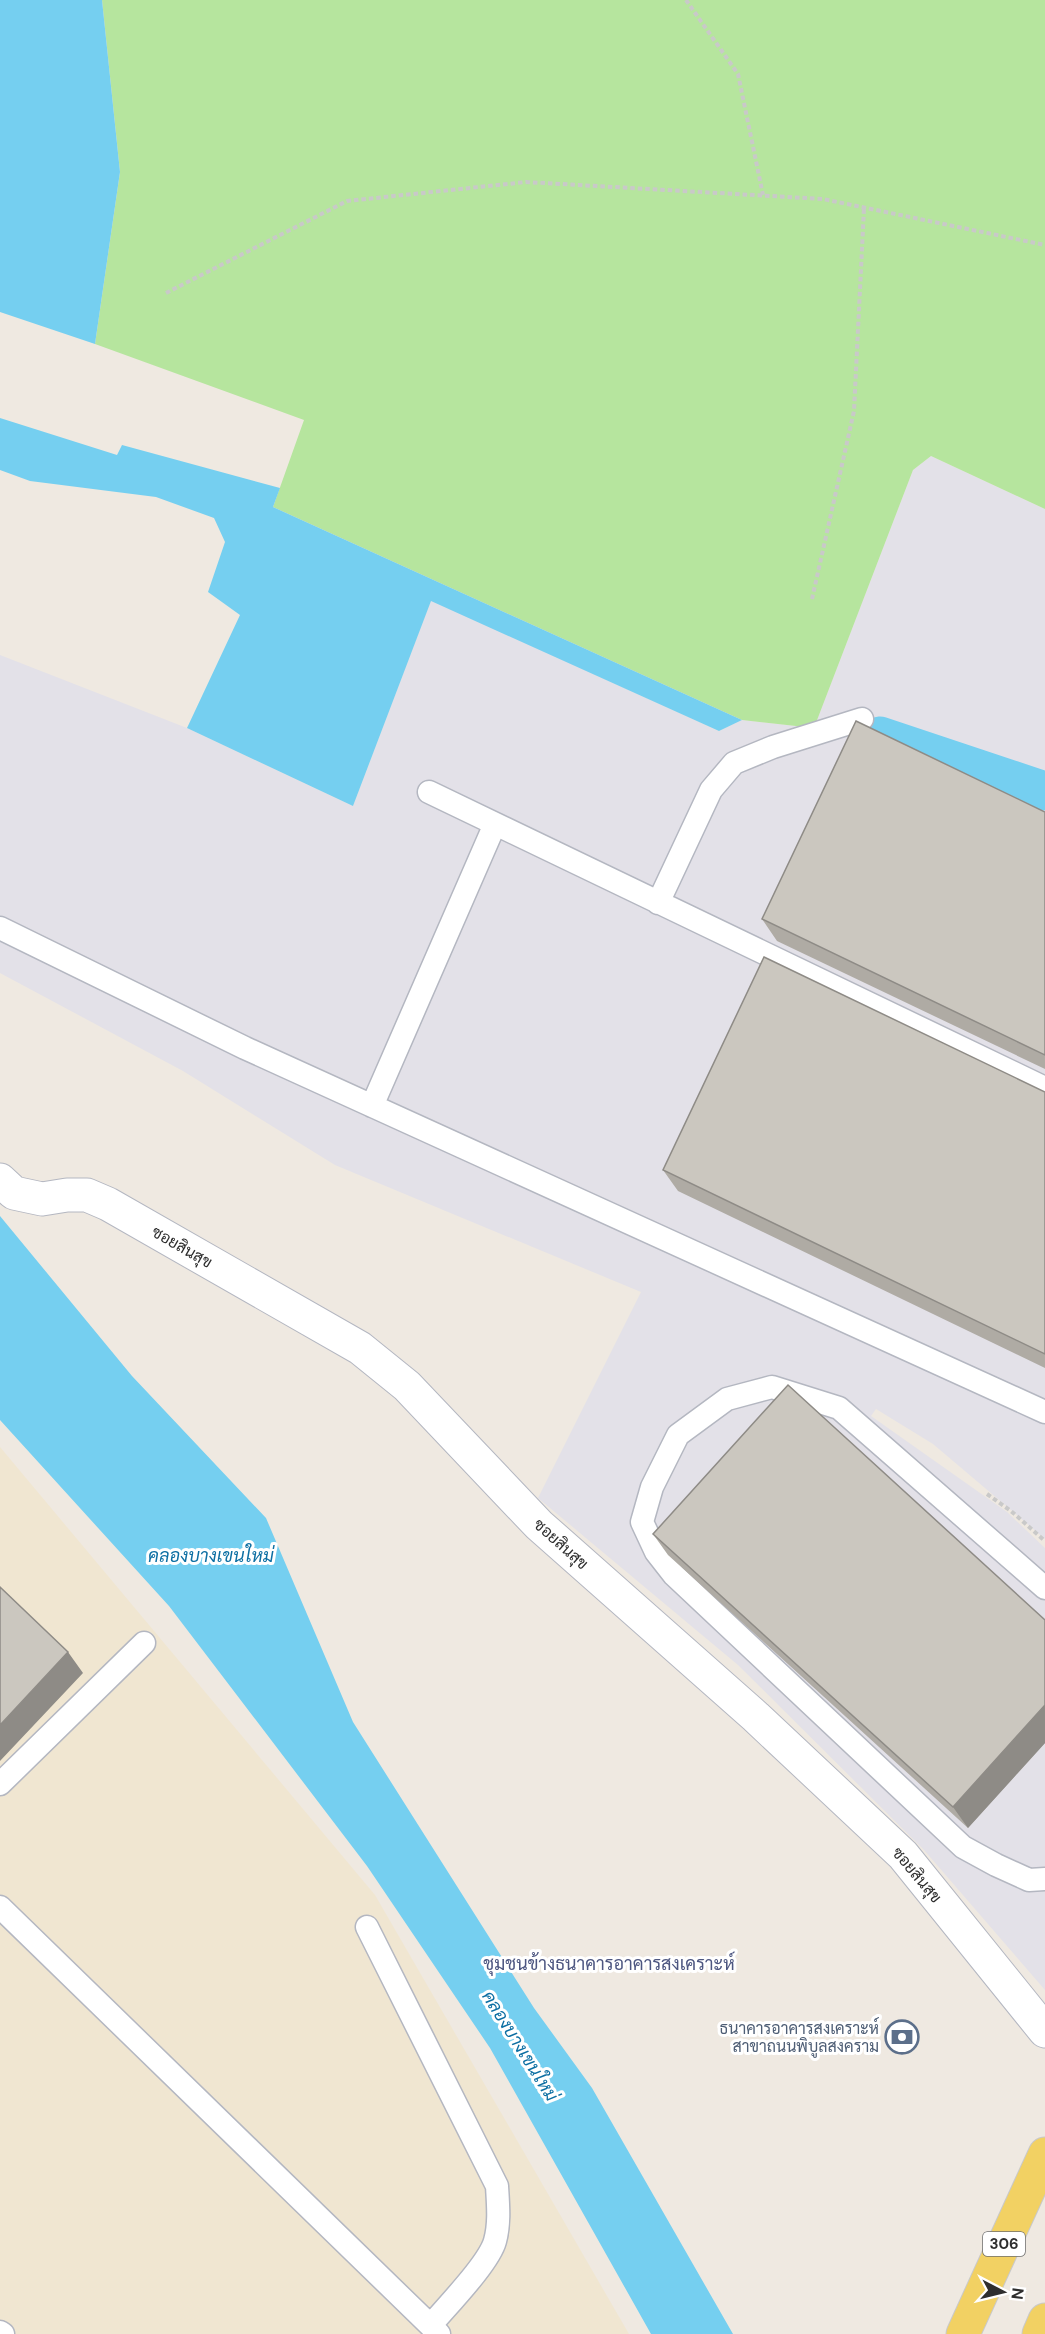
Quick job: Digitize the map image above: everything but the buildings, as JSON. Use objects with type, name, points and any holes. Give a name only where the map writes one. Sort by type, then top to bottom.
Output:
[{"type":"main road","name":"306","points":[[963,2334],[1045,2154]]},
{"type":"main road","points":[[1039,2334],[1045,2320]]},
{"type":"street","name":"ซอยสินสุข","points":[[0,1180],[14,1193],[42,1199],[87,1195],[108,1204],[360,1348],[407,1386],[538,1525],[756,1717],[903,1855],[1045,2031]]},
{"type":"lane","points":[[658,903],[711,790],[735,763],[773,747],[862,719]]},
{"type":"lane","points":[[429,792],[1045,1088]]},
{"type":"lane","points":[[372,1106],[495,824]]},
{"type":"lane","points":[[0,928],[245,1048],[1045,1412]]},
{"type":"lane","points":[[1045,1588],[839,1408],[772,1387],[727,1400],[678,1435],[652,1487],[642,1522],[656,1551],[674,1575],[963,1847],[1029,1880],[1045,1879]]},
{"type":"lane","points":[[0,1784],[144,1643]]},
{"type":"lane","points":[[0,1907],[435,2330],[495,2243],[499,2212],[497,2186],[367,1927]]},
{"type":"path","points":[[686,0],[738,74],[763,195]]},
{"type":"path","points":[[166,293],[347,201],[526,182],[823,199],[1045,245]]},
{"type":"path","points":[[812,599],[855,411],[864,208]]},
{"type":"shaded area","points":[[931,456],[1045,509],[1045,1539],[933,1444],[876,1409],[871,1416],[1007,1512],[1045,1548],[1045,1990],[924,1850],[738,1665],[538,1498],[641,1292],[335,1165],[183,1071],[0,973],[0,655],[187,728],[353,806],[431,600],[719,731],[742,720],[814,728],[913,470]]},
{"type":"shaded area","points":[[0,1447],[375,1895],[629,2334],[10,2334],[0,2327]]},
{"type":"green space","points":[[102,0],[1045,0],[1045,509],[931,456],[913,470],[814,728],[742,720],[273,507],[304,420],[95,344],[120,172]]},
{"type":"water","points":[[0,0],[102,0],[120,172],[95,344],[0,312]]},
{"type":"water","points":[[0,418],[117,455],[122,445],[280,488],[273,507],[742,720],[719,731],[431,601],[353,806],[187,728],[240,615],[208,592],[225,542],[214,518],[156,497],[30,481],[0,470]]},
{"type":"water","name":"คลองบางเขนใหม่","points":[[0,1216],[132,1376],[266,1518],[353,1722],[534,2008],[592,2088],[733,2334],[651,2334],[490,2048],[367,1866],[169,1606],[0,1420]]},
{"type":"waterway","points":[[880,736],[1045,791]]},
{"type":"place","name":"ธนาคารอาคารสงเคราะห์ สาขาถนนพิบูลสงคราม","points":[[902,2037]]},
{"type":"district","name":"ชุมชนข้างธนาคารอาคารสงเคราะห์","points":[[609,1964]]}]
